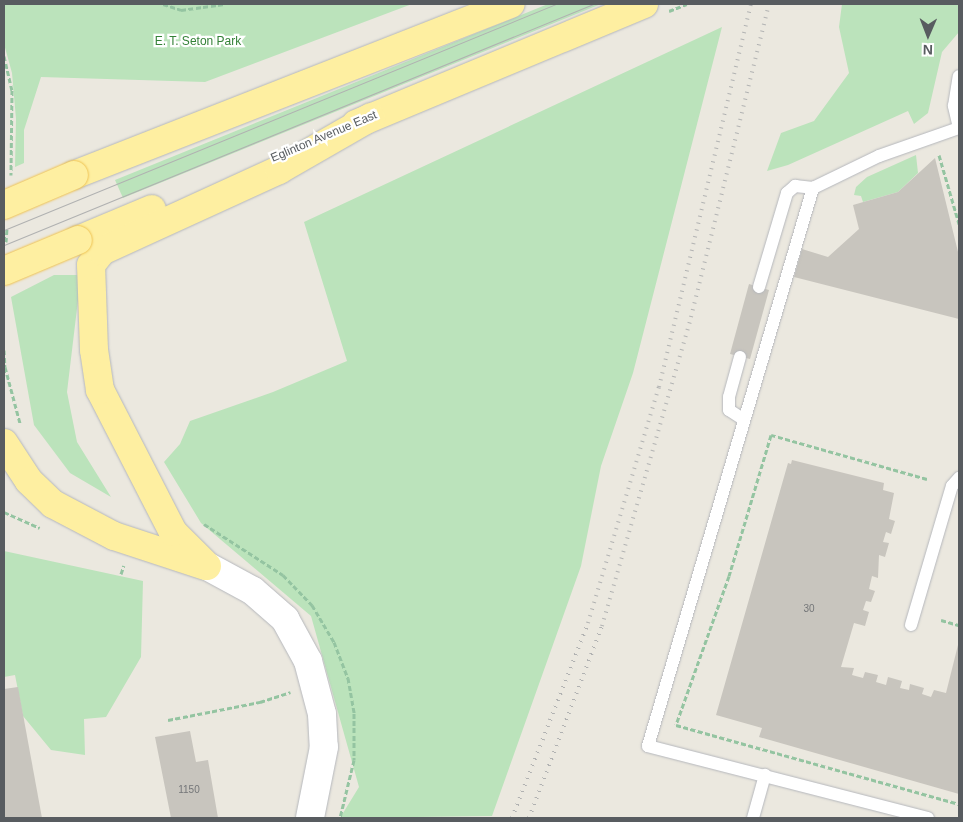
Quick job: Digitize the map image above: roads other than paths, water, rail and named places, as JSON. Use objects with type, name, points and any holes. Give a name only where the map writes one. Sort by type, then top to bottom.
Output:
[{"type":"main road","points":[[7,203],[511,4]]},
{"type":"main road","name":"Eglinton Avenue East","points":[[5,260],[78,240],[372,117],[654,9]]},
{"type":"main road","points":[[207,566],[174,532],[100,390],[94,350],[91,265],[102,251],[279,170],[372,117]]},
{"type":"main road","points":[[14,437],[29,481],[53,504],[114,536],[207,566]]},
{"type":"street","points":[[207,566],[253,591],[285,619],[298,639],[315,684],[324,747],[310,818]]},
{"type":"lane","points":[[759,287],[787,193],[794,186],[813,188],[879,156],[959,128],[954,106],[959,76]]},
{"type":"lane","points":[[813,188],[743,419],[648,746],[928,818]]},
{"type":"lane","points":[[740,357],[729,410],[743,419]]},
{"type":"lane","points":[[911,625],[952,486],[959,478]]},
{"type":"lane","points":[[753,818],[765,775]]},
{"type":"tram line","points":[[4,230],[556,4]]},
{"type":"tram line","points":[[4,245],[593,4]]},
{"type":"railway","points":[[512,818],[588,623],[659,387],[751,4]]},
{"type":"railway","points":[[529,818],[602,626],[691,317],[769,4]]},
{"type":"park label","name":"E. T. Seton Park","points":[[198,42]]}]
